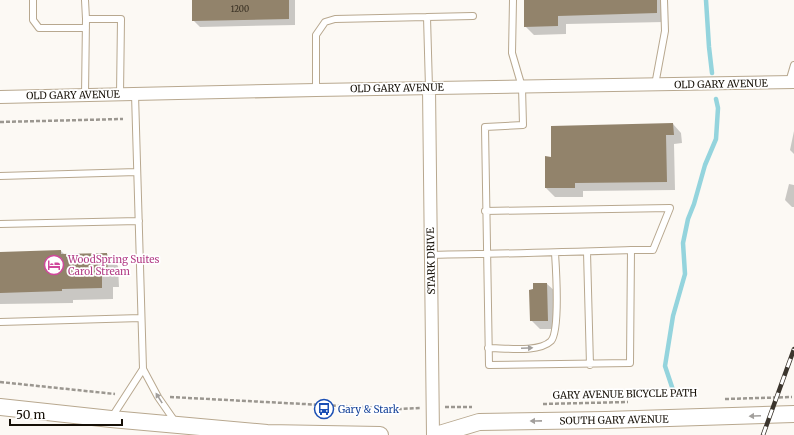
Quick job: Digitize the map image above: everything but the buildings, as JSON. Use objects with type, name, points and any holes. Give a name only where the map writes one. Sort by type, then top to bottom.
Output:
[{"type":"street","name":"OLD GARY AVENUE","points":[[0,96],[792,82]]},
{"type":"street","name":"STARK DRIVE","points":[[429,88],[435,435]]},
{"type":"street","points":[[0,407],[111,420],[267,433],[380,435]]},
{"type":"street","name":"SOUTH GARY AVENUE","points":[[435,435],[479,422],[606,420],[794,414]]},
{"type":"lane","points":[[33,0],[34,20],[39,28],[86,28]]},
{"type":"lane","points":[[85,0],[85,95]]},
{"type":"lane","points":[[513,0],[512,53],[522,87],[523,125],[485,127],[485,211],[489,365],[630,364],[631,250]]},
{"type":"lane","points":[[655,85],[665,31],[664,0]]},
{"type":"lane","points":[[316,90],[316,35],[325,22],[336,19],[473,16]]},
{"type":"lane","points":[[427,17],[429,88]]},
{"type":"lane","points":[[86,19],[121,19],[120,94]]},
{"type":"lane","points":[[792,82],[794,65]]},
{"type":"lane","points":[[135,94],[143,369],[158,397],[177,425]]},
{"type":"lane","points":[[0,176],[137,172]]},
{"type":"lane","points":[[431,255],[653,250],[670,208],[485,211]]},
{"type":"lane","points":[[0,224],[139,221]]},
{"type":"lane","points":[[587,252],[590,365]]},
{"type":"lane","points":[[488,348],[531,348],[542,346],[551,340],[555,333],[556,318],[555,253]]},
{"type":"lane","points":[[0,322],[141,318]]},
{"type":"lane","points":[[111,420],[143,369]]},
{"type":"path","points":[[0,122],[123,119]]},
{"type":"path","points":[[0,382],[116,394]]},
{"type":"path","points":[[165,397],[400,409],[409,408]]},
{"type":"path","points":[[724,399],[794,397]]},
{"type":"path","name":"GARY AVENUE BICYCLE PATH","points":[[541,404],[633,402]]},
{"type":"path","points":[[456,407],[473,407]]},
{"type":"waterway","points":[[706,0],[712,73]]},
{"type":"waterway","points":[[675,396],[665,366],[673,316],[685,274],[683,243],[688,219],[694,204],[705,165],[716,139],[718,108],[716,99]]},
{"type":"railway","points":[[763,435],[794,349]]},
{"type":"place","name":"WoodSpring Suites Carol Stream","points":[[54,265]]},
{"type":"place","name":"Gary & Stark","points":[[324,409]]}]
